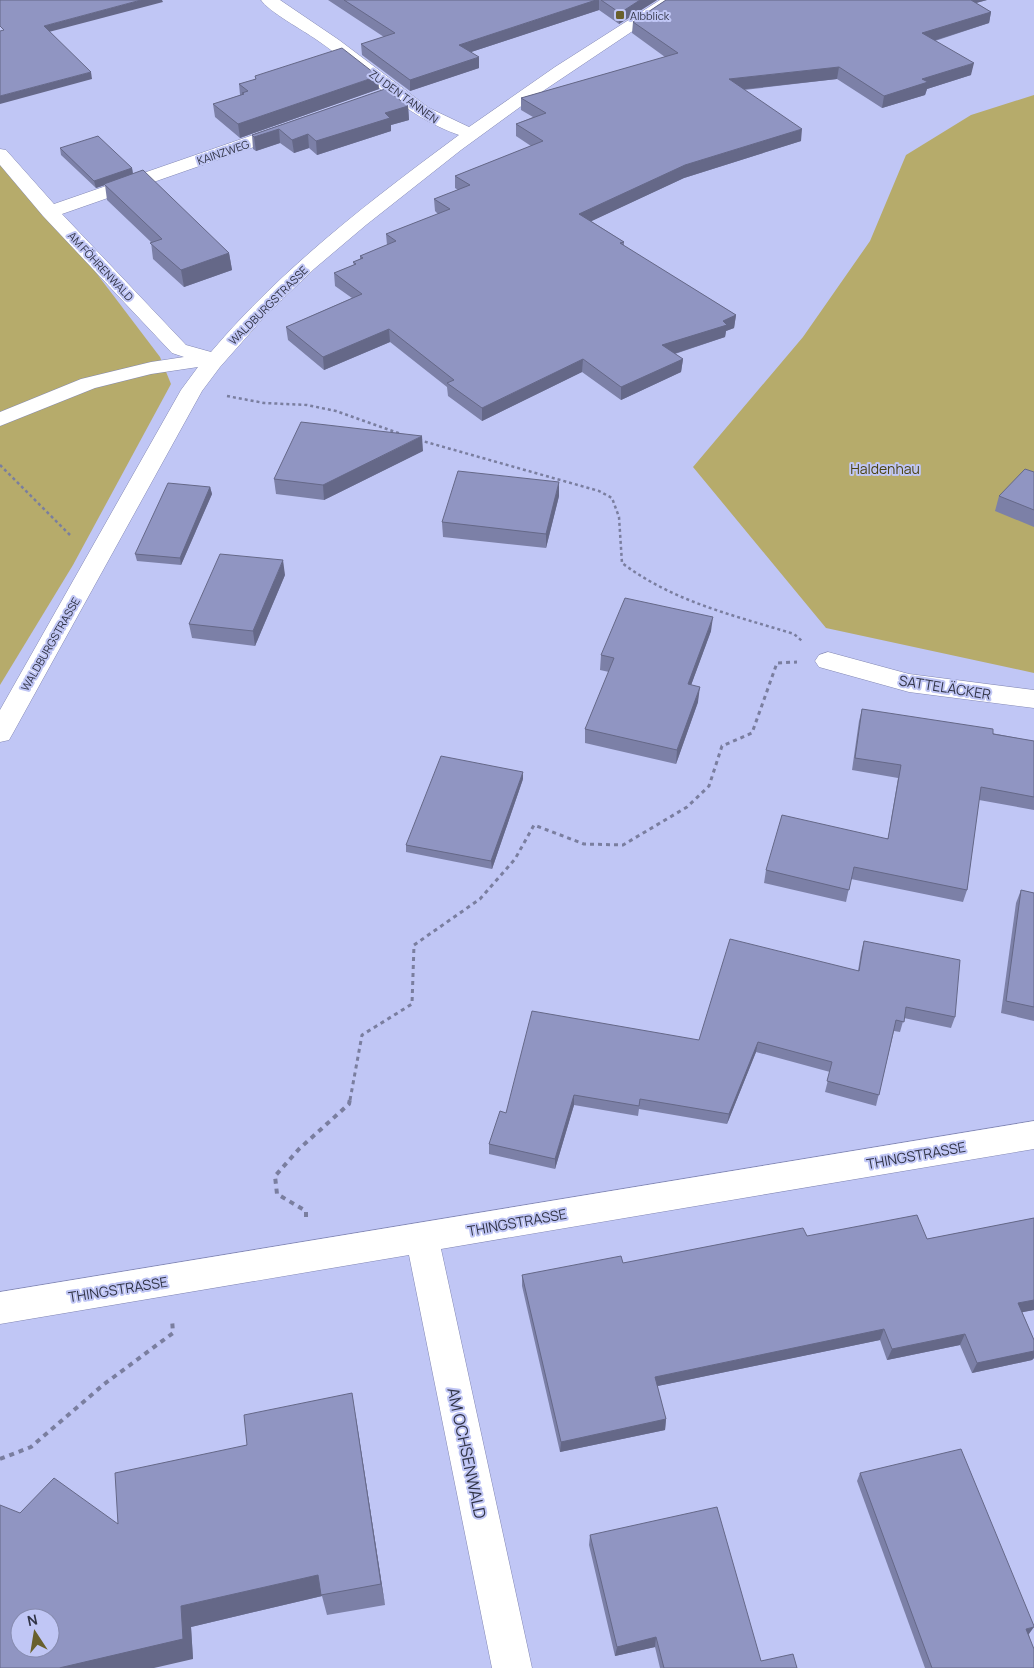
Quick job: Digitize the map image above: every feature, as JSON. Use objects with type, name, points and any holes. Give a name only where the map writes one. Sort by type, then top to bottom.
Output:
[{"type":"street","name":"ZU DEN TANNEN","points":[[268,0],[353,58],[395,92],[439,122],[469,133]]},
{"type":"street","name":"WALDBURGSTRASSE","points":[[2,727],[97,562],[192,390],[214,359],[276,294],[342,235],[469,133],[590,49],[671,0]]},
{"type":"street","points":[[377,98],[395,92]]},
{"type":"street","name":"KAINZWEG","points":[[50,212],[302,124]]},
{"type":"street","name":"AM FÖHRENWALD","points":[[0,154],[50,212],[179,349],[214,359]]},
{"type":"street","points":[[0,420],[88,383],[151,368],[214,359]]},
{"type":"street","name":"SATTELÄCKER","points":[[828,661],[909,683],[1034,699]]},
{"type":"street","name":"THINGSTRASSE","points":[[0,1308],[308,1258],[1034,1135]]},
{"type":"street","name":"AM OCHSENWALD","points":[[422,1238],[512,1668]]},
{"type":"path","points":[[192,390],[264,403],[307,405],[326,409],[409,437]]},
{"type":"path","points":[[418,440],[599,491],[612,498],[619,517],[622,562],[646,580],[680,598],[794,634],[828,661]]},
{"type":"path","points":[[0,466],[97,562]]},
{"type":"path","points":[[308,1258],[306,1211],[277,1194],[275,1176],[299,1149],[350,1104],[362,1035],[412,1004],[414,945],[480,899],[515,858],[534,825],[584,844],[623,845],[647,833],[687,807],[709,786],[722,746],[752,733],[767,686],[777,663],[828,661]]},
{"type":"path","points":[[0,1458],[31,1447],[103,1385],[173,1333],[170,1280]]},
{"type":"green space","name":"Haldenhau","points":[[1034,95],[1034,673],[826,628],[693,467],[803,337],[870,241],[906,155],[971,115]]},
{"type":"green space","points":[[0,154],[50,212],[160,357],[171,384],[73,565],[0,685]]},
{"type":"building","points":[[0,0],[141,0],[44,26],[91,72],[0,96],[0,31],[4,30],[0,26]]},
{"type":"building","points":[[344,0],[596,0],[459,45],[479,57],[410,80],[361,44],[395,33]]},
{"type":"building","points":[[601,0],[640,0],[620,13]]},
{"type":"building","points":[[666,0],[971,0],[991,12],[922,33],[974,63],[922,79],[928,82],[884,96],[839,67],[729,79],[802,129],[685,165],[579,214],[624,242],[620,243],[736,315],[723,321],[727,325],[662,345],[683,359],[621,387],[583,359],[482,408],[447,383],[454,380],[389,329],[323,357],[286,327],[362,294],[334,273],[356,264],[353,262],[363,258],[360,256],[396,241],[386,234],[450,209],[434,199],[470,185],[455,176],[543,141],[516,124],[546,113],[521,98],[678,53],[633,22]]},
{"type":"building","points":[[342,48],[378,76],[238,124],[213,104],[244,94],[242,93],[248,91],[239,84],[256,79],[255,76]]},
{"type":"building","points":[[385,89],[408,106],[385,113],[390,118],[316,141],[308,134],[292,140],[279,129],[254,137],[252,135]]},
{"type":"building","points":[[98,136],[132,168],[94,181],[60,148]]},
{"type":"building","points":[[143,170],[229,253],[181,270],[150,243],[162,239],[104,184]]},
{"type":"building","points":[[301,422],[422,436],[323,485],[274,479]]},
{"type":"building","points":[[1025,469],[1034,472],[1034,510],[999,496]]},
{"type":"building","points":[[458,471],[559,482],[546,534],[442,522]]},
{"type":"building","points":[[168,483],[210,487],[180,558],[135,554]]},
{"type":"building","points":[[220,554],[283,560],[253,631],[189,624]]},
{"type":"building","points":[[625,598],[713,617],[688,684],[700,687],[677,750],[585,729],[614,658],[601,655]]},
{"type":"building","points":[[862,709],[993,729],[993,734],[1034,741],[1034,797],[981,787],[967,890],[854,867],[849,890],[766,870],[782,815],[888,839],[901,765],[855,758]]},
{"type":"building","points":[[441,756],[523,772],[491,861],[406,845]]},
{"type":"building","points":[[1021,890],[1034,893],[1034,1007],[1006,1001]]},
{"type":"building","points":[[730,939],[859,971],[864,941],[960,960],[955,1017],[906,1007],[904,1022],[896,1020],[879,1095],[827,1081],[832,1062],[758,1042],[729,1114],[640,1099],[639,1106],[574,1095],[555,1159],[489,1144],[500,1111],[506,1113],[532,1011],[699,1040]]},
{"type":"building","points":[[917,1215],[927,1239],[1034,1218],[1034,1300],[1018,1303],[1034,1340],[1034,1351],[977,1363],[965,1334],[892,1349],[884,1329],[655,1377],[666,1419],[561,1442],[522,1275],[621,1256],[623,1263],[803,1228],[807,1236]]},
{"type":"building","points":[[352,1393],[381,1584],[321,1595],[318,1575],[181,1606],[183,1639],[59,1668],[0,1668],[0,1505],[20,1513],[54,1478],[118,1524],[115,1473],[247,1445],[244,1415]]},
{"type":"building","points":[[961,1449],[1034,1626],[1026,1629],[1034,1649],[1034,1668],[932,1668],[860,1473]]},
{"type":"building","points":[[717,1507],[761,1661],[793,1654],[797,1668],[664,1668],[656,1637],[617,1647],[590,1535]]},
{"type":"place","name":"Albblick","points":[[620,15]]}]
